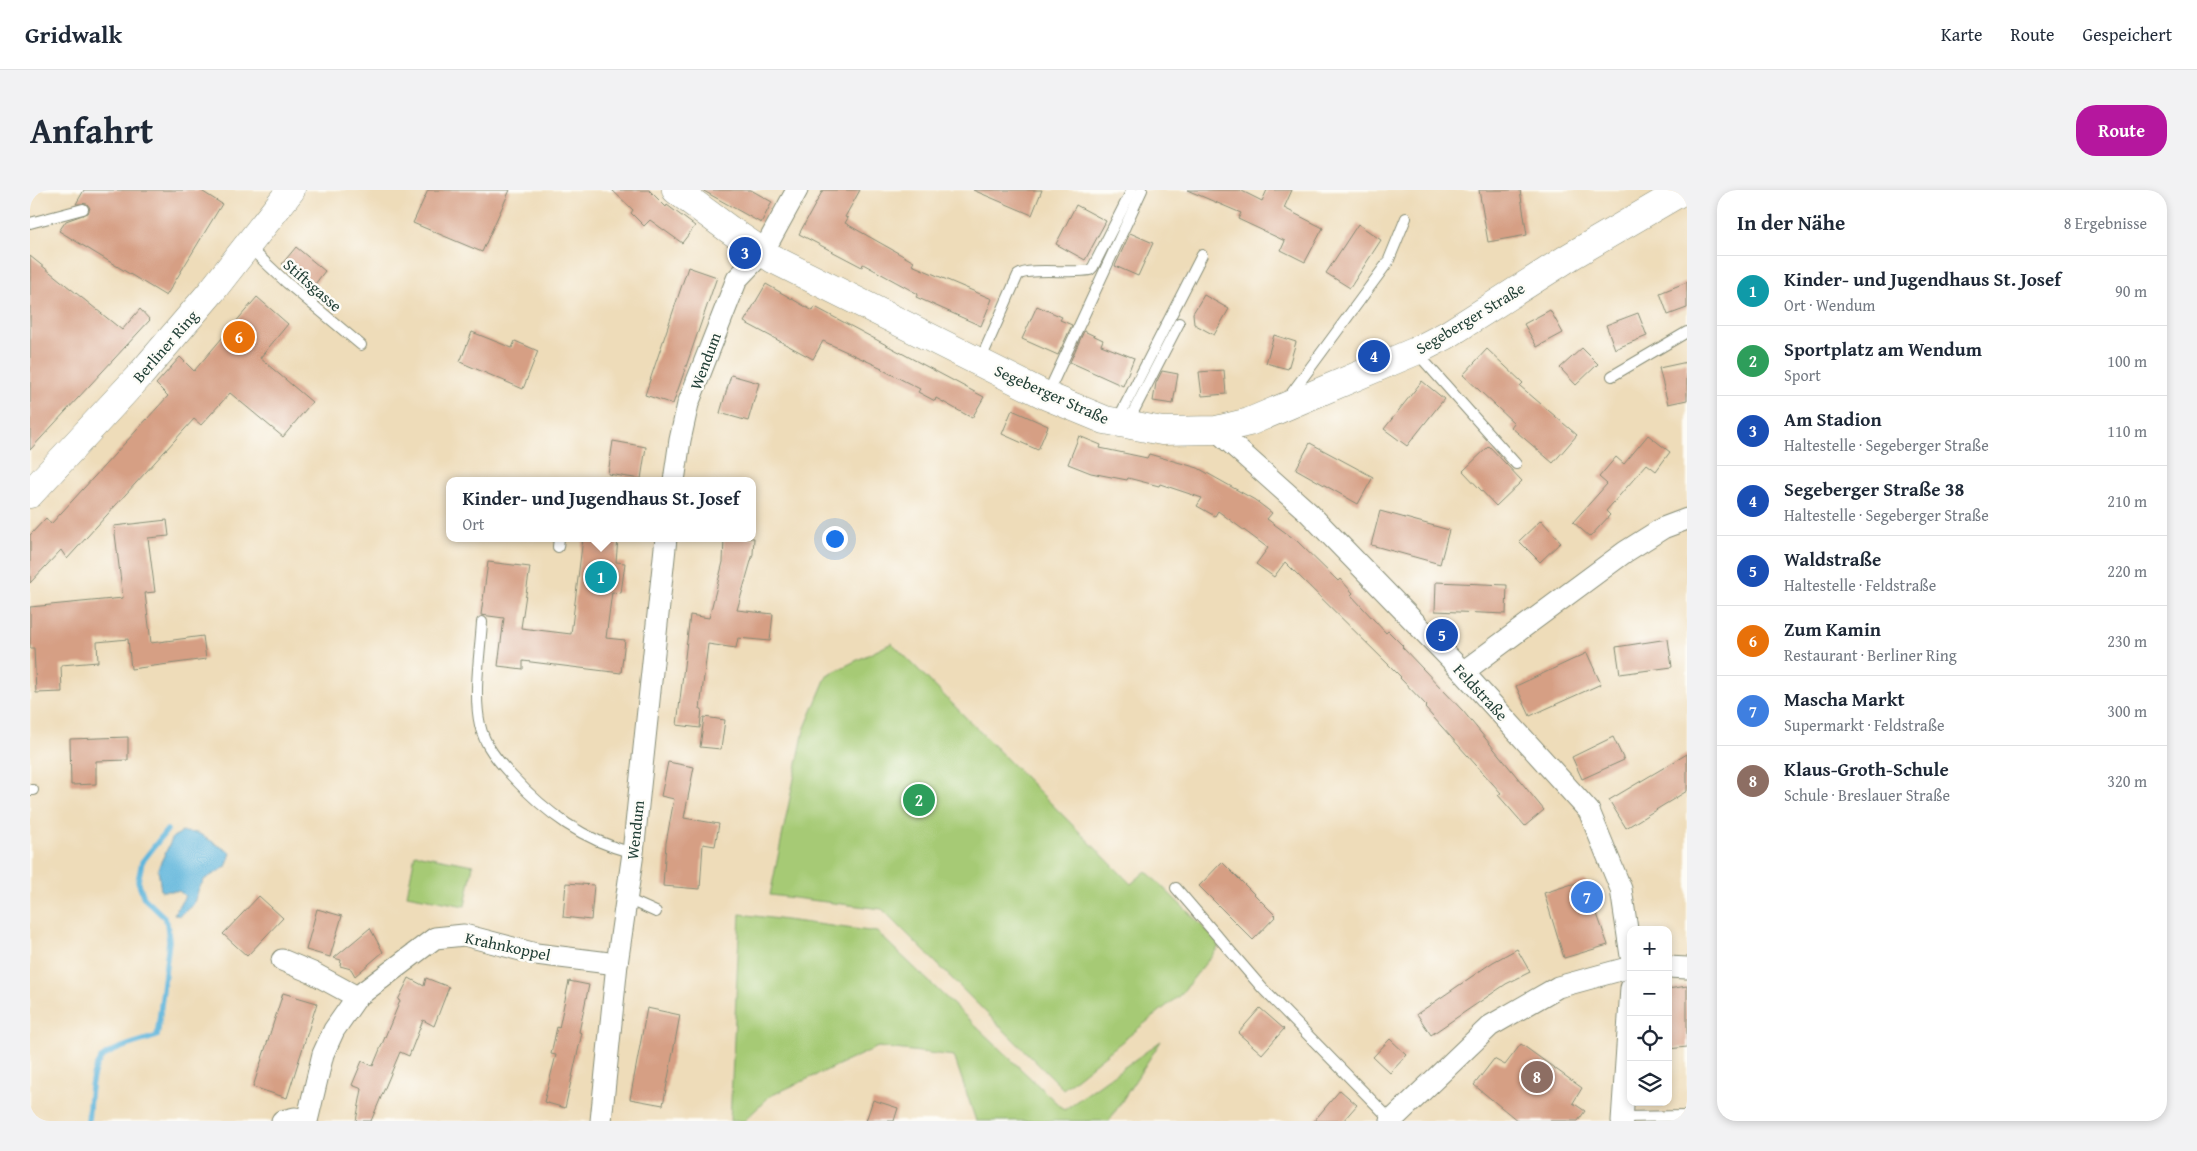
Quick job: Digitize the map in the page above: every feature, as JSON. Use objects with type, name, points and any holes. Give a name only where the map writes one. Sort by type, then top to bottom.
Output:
[{"type":"main road","name":"Berliner Ring","points":[[30,494],[142,374],[211,292],[291,190]]},
{"type":"main road","name":"Segeberger Straße","points":[[676,190],[763,252],[1047,396],[1106,420],[1162,431],[1216,430],[1249,422],[1416,351],[1447,335],[1571,256],[1684,190]]},
{"type":"street","name":"Wendum","points":[[675,477],[688,404],[737,279],[763,252],[798,190]]},
{"type":"street","name":"Feldstraße","points":[[1216,430],[1309,513],[1463,672],[1589,811],[1621,888],[1627,929]]},
{"type":"street","points":[[1463,672],[1625,552],[1663,528],[1687,519]]},
{"type":"street","name":"Wendum","points":[[601,1121],[618,964],[633,852],[666,542]]},
{"type":"street","name":"Krahnkoppel","points":[[282,1121],[295,1118],[306,1121],[323,1054],[334,1030],[357,996],[434,938],[464,935],[536,954],[618,964]]},
{"type":"street","points":[[282,960],[313,973],[357,996]]},
{"type":"street","points":[[1672,967],[1687,968]]},
{"type":"street","points":[[1391,1121],[1490,1026],[1558,987],[1627,968]]},
{"type":"street","points":[[1622,1119],[1629,1016]]},
{"type":"lane","points":[[979,362],[1018,275],[1027,272],[1090,270],[1132,190]]},
{"type":"lane","points":[[1047,396],[1142,190]]},
{"type":"lane","points":[[30,223],[83,209]]},
{"type":"lane","points":[[1278,410],[1388,262],[1406,218]]},
{"type":"lane","name":"Stiftsgasse","points":[[247,246],[287,283],[361,345]]},
{"type":"lane","points":[[1121,423],[1202,255]]},
{"type":"lane","points":[[1121,423],[1179,323]]},
{"type":"lane","points":[[1612,376],[1687,332]]},
{"type":"lane","points":[[1416,351],[1516,464]]},
{"type":"lane","points":[[482,622],[477,710],[484,740],[501,764],[554,817],[595,840],[611,847],[633,852]]},
{"type":"lane","points":[[1176,888],[1263,989],[1391,1121]]},
{"type":"lane","points":[[627,899],[656,912]]},
{"type":"lane","points":[[1622,1119],[1687,1116]]},
{"type":"green space","points":[[892,643],[1131,884],[1146,871],[1221,944],[1180,995],[1063,1089],[882,909],[770,895],[804,730],[827,675]]},
{"type":"green space","points":[[415,854],[473,865],[465,906],[407,895]]},
{"type":"green space","points":[[740,914],[877,932],[1064,1110],[1161,1041],[1109,1121],[976,1121],[954,1056],[878,1047],[770,1096],[744,1121],[730,1121]]},
{"type":"water","points":[[182,832],[198,833],[231,853],[226,867],[205,879],[199,888],[193,905],[179,916],[174,914],[185,896],[179,891],[161,891],[158,868],[173,837]]},
{"type":"building","points":[[84,190],[200,190],[222,204],[166,296],[59,231],[66,221],[88,213],[90,208],[87,204],[76,204]]},
{"type":"building","points":[[428,190],[510,190],[482,252],[413,223]]},
{"type":"building","points":[[612,190],[649,190],[666,207],[667,205],[695,226],[682,243],[650,220],[644,226],[631,213],[633,210]]},
{"type":"building","points":[[702,190],[751,190],[772,202],[761,223]]},
{"type":"building","points":[[823,190],[860,190],[845,217],[848,218],[845,223],[914,262],[912,265],[992,299],[981,326],[916,297],[918,294],[863,264],[862,267],[799,234]]},
{"type":"building","points":[[973,190],[1042,190],[1032,215]]},
{"type":"building","points":[[1187,190],[1240,190],[1262,201],[1267,190],[1292,190],[1284,208],[1323,228],[1305,262],[1281,250],[1285,241],[1238,219],[1241,213]]},
{"type":"building","points":[[1479,190],[1520,190],[1527,235],[1488,242]]},
{"type":"building","points":[[1076,205],[1106,221],[1085,260],[1056,244]]},
{"type":"building","points":[[1358,224],[1381,240],[1350,288],[1326,273]]},
{"type":"building","points":[[1130,233],[1153,243],[1138,276],[1115,266]]},
{"type":"building","points":[[296,247],[325,271],[312,288],[282,264]]},
{"type":"building","points":[[30,256],[122,330],[140,309],[150,320],[30,450]]},
{"type":"building","points":[[688,267],[717,277],[673,404],[645,395]]},
{"type":"building","points":[[1687,282],[1687,308],[1668,315],[1660,293]]},
{"type":"building","points":[[766,284],[813,311],[815,307],[984,397],[972,418],[936,398],[935,401],[918,392],[920,389],[882,368],[823,341],[813,359],[744,322]]},
{"type":"building","points":[[1204,295],[1229,309],[1214,335],[1194,324],[1193,313]]},
{"type":"building","points":[[257,297],[288,324],[260,358],[312,402],[283,437],[230,393],[201,425],[194,419],[67,559],[61,550],[30,583],[30,535],[46,518],[51,524],[168,396],[156,384],[180,357],[194,371]]},
{"type":"building","points":[[1037,306],[1062,317],[1060,320],[1072,325],[1058,355],[1022,339]]},
{"type":"building","points":[[1550,310],[1563,333],[1537,347],[1524,324]]},
{"type":"building","points":[[1638,313],[1647,336],[1615,349],[1606,325]]},
{"type":"building","points":[[1084,331],[1103,340],[1101,345],[1134,358],[1123,386],[1070,362]]},
{"type":"building","points":[[472,332],[512,348],[515,341],[538,351],[523,389],[460,362]]},
{"type":"building","points":[[1274,335],[1296,342],[1288,369],[1266,363]]},
{"type":"building","points":[[1582,348],[1598,364],[1576,385],[1560,368]]},
{"type":"building","points":[[1487,349],[1523,383],[1520,386],[1577,435],[1553,463],[1511,427],[1514,423],[1463,375]]},
{"type":"building","points":[[1687,362],[1687,400],[1668,404],[1659,368]]},
{"type":"building","points":[[1224,370],[1226,394],[1202,396],[1199,372]]},
{"type":"building","points":[[1162,371],[1178,374],[1173,404],[1153,401],[1156,383]]},
{"type":"building","points":[[731,375],[759,383],[748,421],[720,413]]},
{"type":"building","points":[[1422,381],[1444,399],[1407,446],[1384,429]]},
{"type":"building","points":[[1012,410],[1048,426],[1038,450],[1002,434]]},
{"type":"building","points":[[1648,435],[1670,452],[1656,471],[1647,464],[1606,511],[1610,515],[1590,537],[1573,522],[1607,484],[1599,477],[1616,457],[1624,464]]},
{"type":"building","points":[[1079,436],[1101,445],[1100,448],[1147,458],[1149,454],[1198,468],[1255,500],[1272,513],[1267,519],[1297,541],[1338,581],[1340,579],[1353,593],[1351,595],[1386,633],[1388,631],[1403,646],[1463,711],[1544,810],[1525,826],[1498,795],[1501,793],[1425,708],[1427,706],[1401,677],[1285,562],[1274,577],[1256,564],[1268,548],[1218,511],[1215,516],[1197,506],[1202,498],[1160,484],[1159,486],[1128,478],[1127,480],[1091,473],[1068,464]]},
{"type":"building","points":[[613,441],[646,447],[641,477],[608,474]]},
{"type":"building","points":[[1310,443],[1373,477],[1358,504],[1296,469]]},
{"type":"building","points":[[1489,446],[1522,481],[1496,506],[1463,471]]},
{"type":"building","points":[[1380,511],[1449,530],[1440,564],[1371,545]]},
{"type":"building","points":[[167,520],[169,536],[148,538],[155,592],[145,593],[151,643],[203,636],[206,659],[131,669],[128,639],[97,642],[98,662],[61,665],[62,692],[36,693],[34,648],[30,648],[30,607],[123,598],[114,526]]},
{"type":"building","points":[[1541,520],[1561,542],[1540,562],[1519,541]]},
{"type":"building","points":[[582,542],[618,542],[616,562],[625,563],[621,593],[612,592],[606,638],[625,640],[621,673],[523,661],[523,669],[498,666],[504,618],[481,615],[488,562],[530,567],[521,628],[571,634]]},
{"type":"building","points":[[724,542],[754,542],[753,554],[737,610],[773,614],[770,641],[738,638],[736,648],[708,644],[700,709],[702,709],[700,728],[677,725],[690,615],[709,618],[723,562]]},
{"type":"building","points":[[1436,582],[1507,585],[1506,614],[1435,611]]},
{"type":"building","points":[[1668,639],[1672,667],[1620,674],[1616,647]]},
{"type":"building","points":[[1587,653],[1601,684],[1530,716],[1516,686]]},
{"type":"building","points":[[704,717],[725,720],[721,749],[700,747]]},
{"type":"building","points":[[128,737],[128,760],[96,761],[96,784],[71,785],[70,739]]},
{"type":"building","points":[[1613,737],[1624,760],[1582,779],[1572,757]]},
{"type":"building","points":[[1687,754],[1687,791],[1626,828],[1609,800]]},
{"type":"building","points":[[668,762],[694,767],[684,818],[719,824],[715,846],[703,844],[700,889],[663,886],[666,843],[674,799],[661,796]]},
{"type":"building","points":[[1222,862],[1276,916],[1253,940],[1199,886]]},
{"type":"building","points":[[1585,880],[1608,945],[1564,958],[1544,893]]},
{"type":"building","points":[[566,883],[594,885],[591,920],[563,917]]},
{"type":"building","points":[[259,896],[283,918],[247,956],[223,934]]},
{"type":"building","points":[[317,909],[342,916],[330,957],[306,950]]},
{"type":"building","points":[[370,928],[383,952],[355,976],[351,969],[340,966],[341,960],[334,958]]},
{"type":"building","points":[[1517,949],[1530,972],[1506,984],[1431,1035],[1417,1014],[1493,962]]},
{"type":"building","points":[[409,978],[424,986],[426,978],[449,987],[434,1026],[423,1020],[409,1056],[400,1052],[371,1121],[356,1121],[362,1089],[352,1085],[362,1061],[373,1066],[400,1001],[398,1000]]},
{"type":"building","points":[[569,981],[589,985],[579,1032],[582,1033],[565,1108],[544,1102],[556,1055],[551,1054],[557,1027],[559,1028]]},
{"type":"building","points":[[1687,986],[1687,1047],[1672,1049],[1672,988]]},
{"type":"building","points":[[283,993],[317,1003],[287,1098],[253,1087]]},
{"type":"building","points":[[647,1008],[680,1015],[663,1105],[630,1099]]},
{"type":"building","points":[[1260,1008],[1284,1029],[1262,1054],[1238,1033]]},
{"type":"building","points":[[1390,1039],[1407,1055],[1390,1073],[1373,1057]]},
{"type":"building","points":[[1521,1044],[1582,1088],[1573,1103],[1585,1111],[1578,1121],[1518,1121],[1474,1085],[1494,1059],[1505,1065]]},
{"type":"building","points":[[1340,1090],[1357,1105],[1343,1121],[1314,1121]]},
{"type":"building","points":[[873,1100],[898,1108],[894,1121],[866,1121]]},
{"type":"waterway","points":[[88,1121],[92,1082],[96,1066],[100,1060],[110,1052],[157,1036],[169,941],[167,923],[164,917],[144,898],[138,881],[142,862],[167,830]]},
{"type":"place","name":"Am Stadion","points":[[745,253]]},
{"type":"place","name":"Zum Kamin","points":[[239,337]]},
{"type":"place","name":"Segeberger Straße 38","points":[[1374,356]]},
{"type":"place","name":"Kinder- und Jugendhaus St. Josef","points":[[601,577]]},
{"type":"place","name":"Waldstraße","points":[[1442,635]]},
{"type":"place","name":"Sportplatz am Wendum","points":[[919,800]]},
{"type":"place","name":"Mascha Markt","points":[[1587,897]]},
{"type":"place","name":"Klaus-Groth-Schule","points":[[1537,1077]]}]
